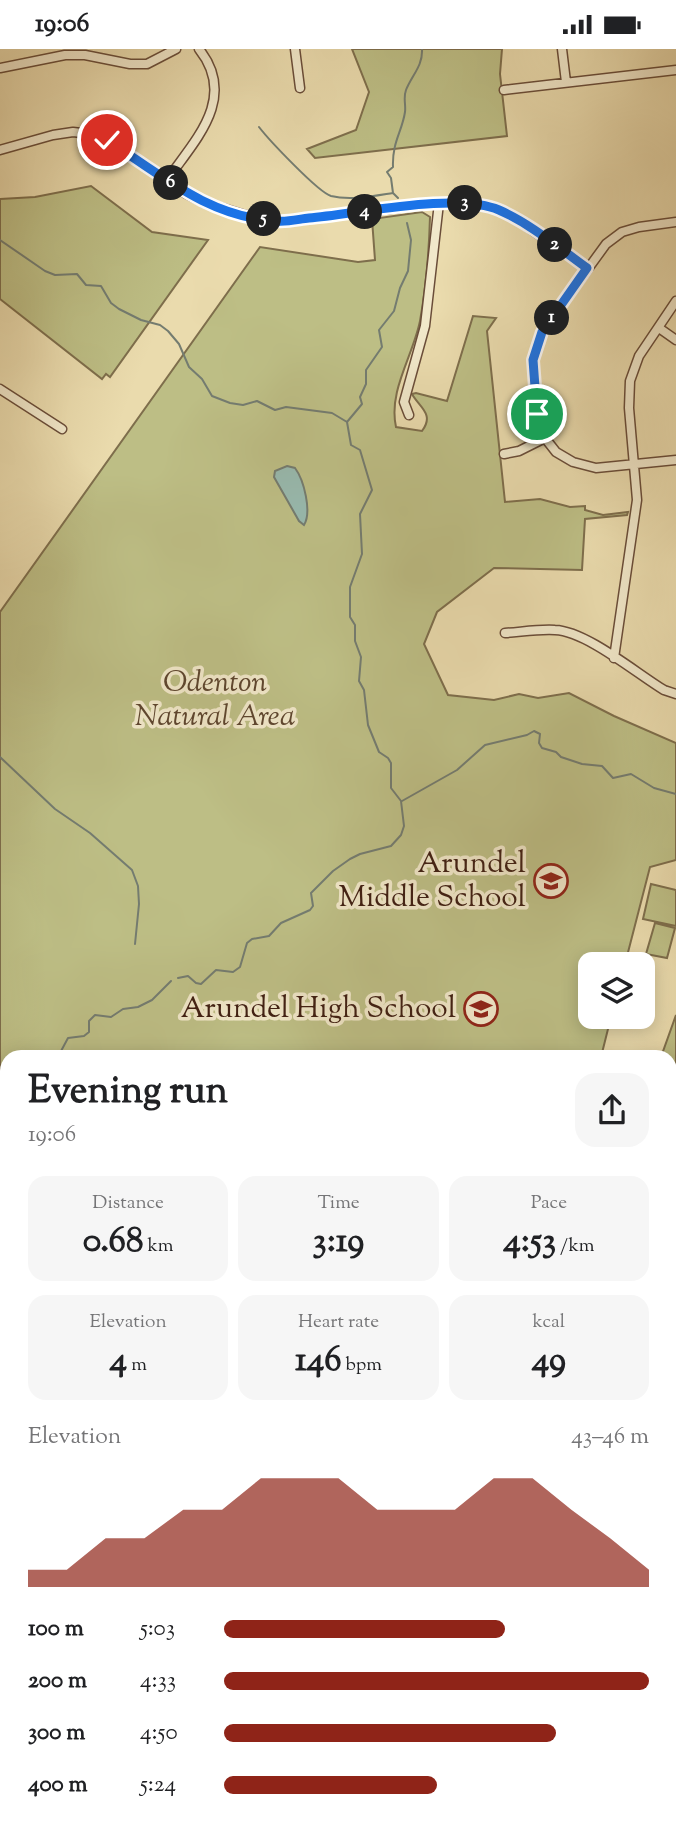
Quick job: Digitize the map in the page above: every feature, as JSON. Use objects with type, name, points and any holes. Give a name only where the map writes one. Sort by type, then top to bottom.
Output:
[{"type":"street","points":[[0,68],[65,55],[85,55],[130,64],[147,64],[176,49]]},
{"type":"street","points":[[167,180],[204,128],[212,112],[214,75],[199,49]]},
{"type":"street","points":[[295,49],[300,88]]},
{"type":"street","points":[[562,49],[566,82]]},
{"type":"street","points":[[504,90],[676,70]]},
{"type":"street","points":[[0,150],[53,135],[73,132],[90,134],[107,140],[203,202],[278,222],[439,203],[470,203],[497,209],[587,268]]},
{"type":"street","points":[[409,415],[404,401],[425,325],[439,203]]},
{"type":"street","points":[[676,222],[621,232],[606,244],[542,332],[533,360],[537,414],[545,438],[556,452],[573,462],[596,468],[676,460]]},
{"type":"street","points":[[614,658],[637,501],[629,408],[630,381],[639,356],[676,301]]},
{"type":"street","points":[[659,328],[676,340]]},
{"type":"street","points":[[0,389],[62,429]]},
{"type":"street","points":[[504,454],[519,451],[545,438]]},
{"type":"street","points":[[505,633],[555,630],[569,632],[584,638],[664,690],[676,694]]},
{"type":"green space","points":[[352,49],[502,49],[500,74],[507,136],[315,158],[307,149],[356,130],[369,92]]},
{"type":"green space","points":[[91,186],[152,232],[208,240],[110,377],[106,374],[102,379],[0,299],[0,199],[35,197]]},
{"type":"green space","name":"Odenton Natural Area","points":[[422,212],[430,217],[426,283],[420,321],[395,400],[396,427],[422,431],[426,425],[426,415],[412,394],[447,401],[473,316],[496,318],[487,331],[505,502],[540,499],[570,507],[585,506],[585,510],[603,515],[628,512],[627,515],[585,519],[582,570],[494,568],[437,612],[424,644],[448,695],[494,700],[519,694],[538,698],[569,693],[676,743],[676,860],[650,867],[628,952],[578,952],[578,1029],[608,1029],[603,1050],[0,1050],[0,612],[260,247],[358,262],[375,260],[372,219]]},
{"type":"green space","points":[[651,884],[676,890],[676,926],[643,919]]},
{"type":"green space","points":[[655,923],[675,928],[667,958],[655,956],[655,952],[647,952]]},
{"type":"green space","points":[[676,1015],[676,1050],[664,1050]]},
{"type":"water","points":[[287,466],[295,468],[304,488],[307,512],[304,525],[299,521],[274,477],[275,471]]},
{"type":"waterway","points":[[398,198],[393,193],[391,178],[387,172],[393,167],[394,151],[404,119],[405,93],[419,65],[422,49]]},
{"type":"waterway","points":[[259,127],[305,176],[331,196],[354,198],[393,193]]},
{"type":"waterway","points":[[178,978],[188,976],[201,984],[216,970],[233,972],[240,967],[247,943],[252,939],[269,936],[281,923],[310,910],[313,906],[311,893],[333,871],[360,854],[391,846],[401,835],[404,826],[401,801],[391,788],[391,763],[379,752],[368,725],[364,690],[359,681],[361,657],[355,641],[355,625],[350,617],[350,587],[362,554],[360,514],[372,490],[360,450],[351,445],[347,422],[362,404],[360,397],[366,384],[366,370],[382,347],[379,330],[394,311],[408,271],[411,240],[407,223]]},
{"type":"waterway","points":[[0,240],[45,271],[55,275],[77,274],[86,285],[101,286],[111,303],[119,309],[141,320],[160,325],[179,344],[189,367],[202,379],[212,396],[243,405],[257,401],[275,410],[286,407],[332,413],[347,422]]},
{"type":"waterway","points":[[402,801],[457,770],[485,745],[534,731],[540,734],[539,743],[542,748],[556,752],[561,757],[582,764],[602,766],[613,778],[631,774],[654,788],[676,794]]},
{"type":"waterway","points":[[0,757],[55,809],[90,833],[132,870],[138,886],[139,904],[135,944]]},
{"type":"waterway","points":[[62,1050],[68,1038],[84,1036],[89,1032],[89,1021],[95,1015],[111,1017],[123,1009],[138,1007],[152,1000],[171,981]]},
{"type":"place","name":"Arundel Middle School","points":[[551,881]]},
{"type":"place","name":"Arundel High School","points":[[481,1009]]},
{"type":"route","points":[[107,140],[185,193],[203,202],[278,222],[439,203],[470,203],[497,209],[522,223],[587,268],[542,332],[533,360],[537,414]]}]
